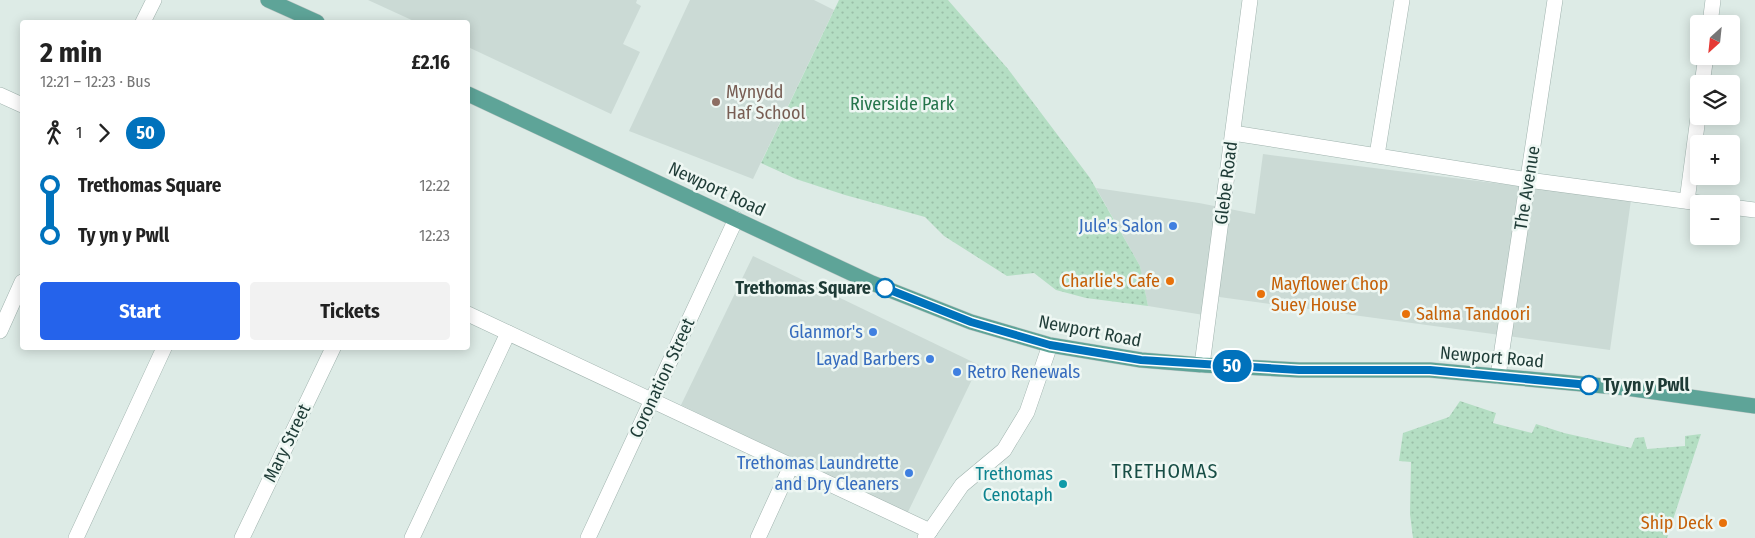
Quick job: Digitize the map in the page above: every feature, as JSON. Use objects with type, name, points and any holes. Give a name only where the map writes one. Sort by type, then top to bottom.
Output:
[{"type":"main road","points":[[268,0],[313,20]]},
{"type":"main road","name":"Newport Road","points":[[470,95],[872,283],[971,322],[1050,345],[1141,360],[1202,365],[1299,370],[1430,370],[1626,388],[1755,406]]},
{"type":"street","points":[[144,20],[154,0]]},
{"type":"street","name":"Glebe Road","points":[[1202,365],[1250,0]]},
{"type":"street","points":[[1377,155],[1402,0]]},
{"type":"street","name":"The Avenue","points":[[1498,376],[1555,0]]},
{"type":"street","points":[[1711,15],[1713,0]]},
{"type":"street","points":[[0,95],[20,104]]},
{"type":"street","points":[[1687,201],[1697,125]]},
{"type":"street","points":[[1233,132],[1528,180],[1690,201]]},
{"type":"street","points":[[1740,208],[1755,210]]},
{"type":"street","name":"Coronation Street","points":[[588,538],[736,218]]},
{"type":"street","points":[[0,331],[20,286]]},
{"type":"street","points":[[470,315],[791,466],[927,534],[962,485],[1004,450],[1027,412],[1050,345]]},
{"type":"street","points":[[412,538],[508,333]]},
{"type":"street","points":[[76,538],[163,350]]},
{"type":"street","name":"Mary Street","points":[[242,538],[332,350]]},
{"type":"street","points":[[758,538],[791,466]]},
{"type":"shaded area","points":[[368,0],[637,0],[636,3],[641,6],[623,44],[640,52],[611,114],[470,48],[470,20],[412,20]]},
{"type":"shaded area","name":"Mynydd Haf School","points":[[690,0],[814,0],[834,10],[753,179],[629,131]]},
{"type":"shaded area","points":[[1263,154],[1631,200],[1610,350],[1212,296],[1210,316],[1148,306],[1140,266],[1096,188],[1199,203],[1255,214]]},
{"type":"shaded area","points":[[753,256],[979,365],[907,514],[681,405]]},
{"type":"green space","name":"Riverside Park","points":[[839,0],[948,0],[1008,69],[1090,178],[1140,266],[1148,306],[1086,298],[1056,290],[1034,273],[1007,276],[944,236],[925,217],[845,195],[796,179],[761,163]]},
{"type":"green space","points":[[1460,401],[1496,413],[1493,423],[1532,433],[1536,424],[1564,433],[1631,448],[1635,438],[1644,437],[1647,449],[1685,446],[1685,436],[1701,434],[1667,538],[1413,538],[1410,514],[1411,462],[1399,461],[1403,433],[1449,417]]},
{"type":"bus line","name":"50","points":[[885,288],[971,322],[1050,345],[1141,360],[1299,370],[1430,370],[1589,385]]},
{"type":"place","name":"Mynydd Haf School","points":[[716,102]]},
{"type":"place","name":"Jule's Salon","points":[[1173,226]]},
{"type":"place","name":"Charlie's Cafe","points":[[1170,281]]},
{"type":"place","name":"Trethomas Square","points":[[885,288]]},
{"type":"place","name":"Mayflower Chop Suey House","points":[[1261,294]]},
{"type":"place","name":"Salma Tandoori","points":[[1406,314]]},
{"type":"place","name":"Glanmor's","points":[[873,332]]},
{"type":"place","name":"Layad Barbers","points":[[930,359]]},
{"type":"place","name":"Retro Renewals","points":[[957,372]]},
{"type":"place","name":"Ty yn y Pwll","points":[[1589,385]]},
{"type":"place","name":"Trethomas Laundrette and Dry Cleaners","points":[[909,473]]},
{"type":"place","name":"Trethomas Cenotaph","points":[[1063,484]]},
{"type":"place","name":"Ship Deck","points":[[1723,523]]},
{"type":"district","name":"TRETHOMAS","points":[[1165,471]]}]
